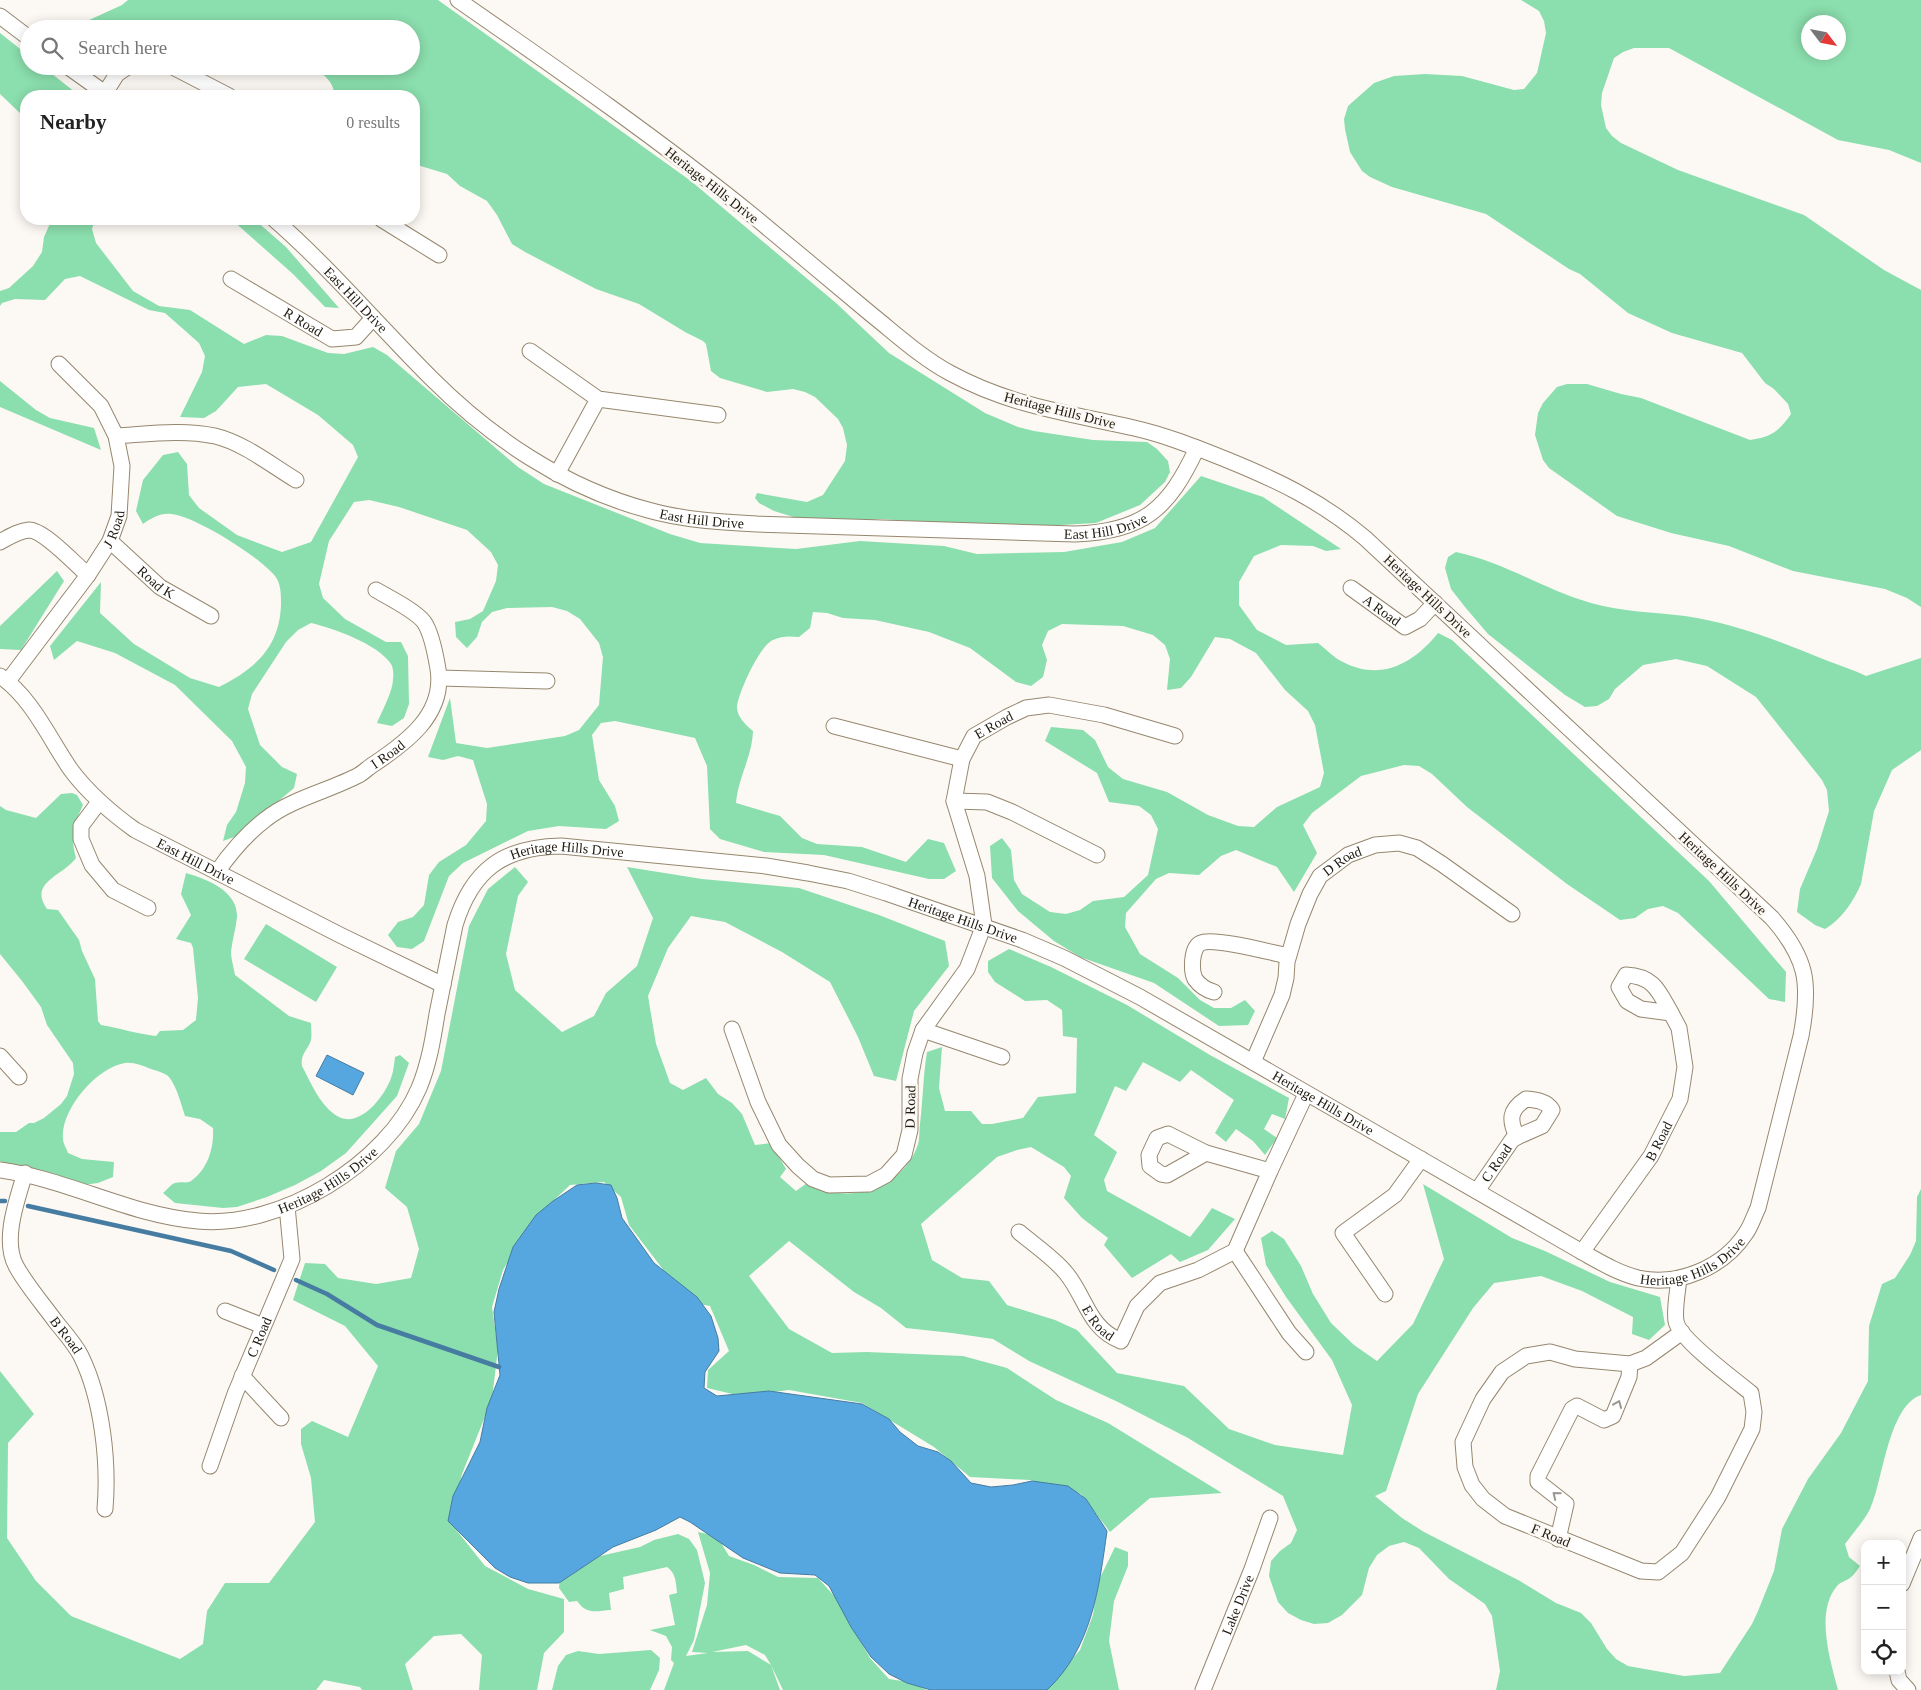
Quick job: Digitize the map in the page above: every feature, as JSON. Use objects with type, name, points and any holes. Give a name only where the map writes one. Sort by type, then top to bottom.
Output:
[{"type":"street","name":"Heritage Hills Drive","points":[[0,1170],[25,1173],[123,1204],[169,1216],[198,1221],[244,1219],[287,1206],[328,1186],[369,1155],[405,1113],[418,1089],[427,1063],[455,925],[461,904],[471,887],[484,872],[502,859],[521,851],[542,846],[597,848],[766,866],[808,873],[886,893],[984,926],[1064,958],[1102,977],[1421,1158],[1582,1252],[1618,1271],[1638,1278],[1660,1280],[1679,1278],[1696,1273],[1715,1264],[1733,1250],[1747,1232],[1758,1208],[1804,1018],[1806,984],[1801,960],[1788,936],[1772,918],[1435,603],[1365,538],[1321,504],[1269,477],[1197,448],[1136,428],[1012,400],[977,388],[945,371],[895,333],[705,178],[458,0]]},
{"type":"street","points":[[0,16],[20,31]]},
{"type":"street","points":[[79,75],[100,90]]},
{"type":"street","points":[[109,90],[117,75]]},
{"type":"street","points":[[188,75],[217,90]]},
{"type":"street","name":"East Hill Drive","points":[[284,225],[432,379],[460,404],[520,450],[557,474],[586,489],[634,506],[681,518],[718,522],[1066,534],[1101,533],[1122,528],[1144,518],[1164,503],[1178,484],[1197,448]]},
{"type":"street","points":[[391,225],[439,255]]},
{"type":"street","name":"R Road","points":[[231,279],[332,339],[356,336],[373,318]]},
{"type":"street","points":[[530,351],[598,399],[718,415]]},
{"type":"street","name":"J Road","points":[[4,678],[88,575],[110,541],[119,516],[122,466],[116,436],[101,406],[59,364]]},
{"type":"street","points":[[557,474],[598,399]]},
{"type":"street","points":[[116,436],[163,433],[202,434],[217,437],[247,450],[296,480]]},
{"type":"street","points":[[0,542],[18,532],[31,530],[42,535],[88,575]]},
{"type":"street","name":"Road K","points":[[110,541],[160,587],[211,616]]},
{"type":"street","name":"A Road","points":[[1351,588],[1406,627],[1420,619],[1435,603]]},
{"type":"street","name":"I Road","points":[[217,872],[232,850],[267,818],[304,798],[359,775],[409,740],[430,714],[440,678],[435,652],[424,622],[410,610],[376,590]]},
{"type":"street","name":"East Hill Drive","points":[[4,678],[22,695],[76,776],[99,802],[135,830],[348,939],[443,985]]},
{"type":"street","points":[[440,678],[547,681]]},
{"type":"street","name":"E Road","points":[[984,926],[977,876],[954,801],[962,759],[974,736],[1026,708],[1049,705],[1104,715],[1175,736]]},
{"type":"street","points":[[834,726],[962,759]]},
{"type":"street","points":[[954,801],[986,802],[1012,812],[1097,855]]},
{"type":"street","points":[[99,802],[81,826],[81,840],[92,865],[113,890],[148,908]]},
{"type":"street","name":"D Road","points":[[1253,1062],[1282,995],[1288,956],[1310,894],[1320,876],[1348,855],[1375,845],[1399,843],[1417,848],[1512,914]]},
{"type":"street","name":"D Road","points":[[732,1029],[758,1102],[779,1145],[813,1179],[829,1185],[869,1184],[886,1176],[904,1155],[910,1130],[910,1079],[915,1053],[924,1030],[967,969],[984,926]]},
{"type":"street","points":[[1214,992],[1207,990],[1200,984],[1193,973],[1194,953],[1198,944],[1202,942],[1227,944],[1288,956]]},
{"type":"street","name":"B Road","points":[[1582,1252],[1652,1156],[1680,1099],[1685,1067],[1679,1028],[1671,1013]]},
{"type":"street","points":[[924,1030],[1002,1057]]},
{"type":"street","points":[[0,1056],[19,1078]]},
{"type":"street","points":[[1306,1094],[1270,1171],[1236,1251],[1289,1333],[1306,1352]]},
{"type":"street","name":"C Road","points":[[1477,1191],[1512,1140],[1518,1137]]},
{"type":"street","points":[[1206,1153],[1270,1171]]},
{"type":"street","points":[[1385,1294],[1343,1234],[1396,1195],[1421,1158]]},
{"type":"street","name":"B Road","points":[[25,1173],[12,1219],[10,1235],[15,1264],[80,1355],[84,1364],[94,1392],[100,1420],[107,1488],[105,1509]]},
{"type":"street","name":"C Road","points":[[210,1466],[242,1376],[292,1259],[287,1206]]},
{"type":"street","name":"E Road","points":[[1018,1232],[1060,1266],[1071,1280],[1094,1322],[1121,1341],[1137,1306],[1160,1283],[1198,1270],[1236,1251]]},
{"type":"street","points":[[1558,1539],[1566,1504],[1538,1482],[1538,1476],[1572,1409],[1577,1406],[1604,1420],[1613,1416],[1629,1377],[1630,1364],[1646,1358],[1682,1332],[1676,1322],[1679,1278]]},
{"type":"street","points":[[225,1311],[263,1326]]},
{"type":"street","name":"F Road","points":[[1630,1364],[1576,1359],[1550,1352],[1526,1356],[1502,1372],[1483,1399],[1463,1442],[1465,1467],[1472,1485],[1483,1499],[1505,1516],[1641,1571],[1658,1572],[1682,1554],[1718,1496],[1752,1429],[1754,1412],[1751,1393],[1720,1369],[1682,1332]]},
{"type":"street","points":[[242,1376],[281,1418]]},
{"type":"street","name":"Lake Drive","points":[[1203,1690],[1252,1569],[1270,1518]]},
{"type":"street","points":[[1906,1574],[1921,1538]]},
{"type":"street","points":[[1898,1675],[1899,1680],[1908,1690]]},
{"type":"green space","points":[[128,0],[438,0],[691,181],[836,303],[889,353],[985,413],[1018,427],[1093,440],[1147,442],[1157,449],[1168,461],[1170,472],[1165,482],[1140,505],[1096,523],[1044,526],[951,524],[881,519],[834,522],[800,519],[774,511],[759,503],[755,498],[757,493],[807,502],[823,495],[845,461],[847,445],[843,428],[838,419],[815,397],[805,392],[793,389],[767,392],[720,378],[711,371],[706,344],[703,341],[639,304],[596,289],[512,244],[497,215],[487,201],[460,186],[447,174],[420,166],[420,90],[334,90],[323,75],[420,75],[420,20],[89,20],[122,5]]},
{"type":"green space","points":[[1521,0],[1921,0],[1921,163],[1889,150],[1838,140],[1669,48],[1634,48],[1614,58],[1602,93],[1601,105],[1606,128],[1621,143],[1678,170],[1804,215],[1884,270],[1921,290],[1921,607],[1907,598],[1885,589],[1793,571],[1729,546],[1671,533],[1617,516],[1549,468],[1543,460],[1535,435],[1538,413],[1543,403],[1557,387],[1567,384],[1587,384],[1641,398],[1750,440],[1764,437],[1774,432],[1783,425],[1791,414],[1788,404],[1774,389],[1765,383],[1742,353],[1672,333],[1628,313],[1580,274],[1569,269],[1486,214],[1392,187],[1370,177],[1362,171],[1350,152],[1344,119],[1348,106],[1374,83],[1394,76],[1425,74],[1462,76],[1514,90],[1524,89],[1537,73],[1546,33],[1544,21],[1539,11]]},
{"type":"green space","points":[[0,33],[20,49],[20,75],[53,75],[72,90],[20,90],[20,113],[0,94]]},
{"type":"green space","points":[[49,225],[93,225],[92,229],[96,243],[133,291],[159,306],[190,310],[244,344],[266,335],[282,336],[328,353],[344,354],[373,347],[387,355],[518,467],[544,484],[670,534],[700,543],[796,549],[860,541],[944,546],[977,554],[1064,552],[1122,542],[1155,528],[1201,476],[1263,497],[1341,549],[1326,551],[1313,546],[1281,545],[1254,556],[1239,582],[1239,605],[1257,630],[1286,645],[1318,643],[1340,660],[1357,668],[1370,670],[1383,670],[1407,661],[1429,644],[1438,633],[1452,640],[1709,881],[1786,972],[1785,1002],[1769,999],[1678,913],[1663,906],[1648,909],[1635,918],[1620,920],[1567,884],[1467,807],[1432,774],[1419,766],[1404,765],[1361,776],[1312,813],[1303,825],[1317,853],[1294,892],[1277,867],[1236,850],[1221,856],[1199,875],[1169,873],[1156,879],[1126,913],[1125,927],[1140,954],[1178,978],[1200,1000],[1214,1008],[1231,1008],[1245,1000],[1255,1011],[1248,1025],[1219,1026],[1154,983],[1080,957],[1054,941],[1018,911],[992,878],[990,846],[1002,838],[1011,850],[1014,880],[1022,894],[1050,912],[1066,914],[1080,910],[1093,901],[1124,897],[1148,875],[1158,829],[1151,815],[1139,806],[1109,802],[1097,773],[1045,741],[1051,727],[1083,730],[1095,740],[1108,767],[1123,779],[1167,792],[1208,815],[1238,826],[1254,827],[1277,807],[1320,787],[1324,773],[1315,725],[1308,711],[1285,690],[1256,653],[1230,639],[1215,637],[1191,677],[1181,688],[1167,690],[1170,659],[1165,645],[1153,635],[1123,626],[1062,624],[1048,631],[1042,645],[1047,660],[1043,677],[1031,686],[1016,682],[970,648],[929,632],[875,620],[843,618],[827,613],[813,612],[810,628],[799,637],[782,637],[768,644],[756,660],[741,691],[737,711],[742,720],[753,731],[736,803],[780,816],[802,838],[817,844],[862,847],[906,862],[928,839],[944,843],[956,871],[944,879],[929,879],[824,855],[764,852],[720,839],[710,829],[707,766],[695,738],[615,721],[601,723],[592,735],[599,780],[615,806],[619,821],[606,829],[559,826],[528,831],[463,863],[449,876],[424,941],[412,949],[397,947],[388,935],[398,922],[413,917],[424,905],[429,875],[439,862],[466,845],[486,821],[487,804],[473,760],[458,756],[443,760],[428,757],[450,698],[456,743],[487,748],[565,736],[579,730],[599,705],[603,657],[599,643],[580,619],[567,611],[552,607],[507,608],[492,612],[482,622],[477,637],[467,648],[456,637],[455,622],[470,619],[483,611],[496,581],[498,565],[491,552],[467,530],[399,507],[369,500],[354,502],[329,541],[319,584],[323,598],[345,619],[386,642],[401,642],[408,656],[409,704],[404,718],[392,726],[377,723],[393,684],[392,665],[385,657],[354,638],[320,625],[311,623],[298,630],[286,642],[252,694],[248,709],[260,745],[282,767],[297,774],[294,788],[237,836],[223,841],[227,825],[236,812],[245,783],[246,767],[232,741],[175,685],[115,653],[77,641],[54,660],[50,646],[101,582],[100,613],[134,644],[190,678],[219,687],[232,680],[263,655],[276,633],[280,619],[281,604],[278,582],[267,568],[242,549],[210,529],[182,516],[163,514],[143,524],[136,511],[143,480],[163,455],[178,452],[187,464],[189,495],[199,508],[237,535],[282,552],[311,542],[358,457],[353,445],[318,415],[266,384],[238,387],[216,411],[204,418],[180,417],[202,372],[205,356],[199,343],[165,313],[149,310],[80,276],[65,279],[45,300],[15,299],[2,303],[0,306],[0,291],[9,288],[33,266],[42,252],[44,237]]},
{"type":"green space","points":[[238,225],[261,225],[286,247],[339,308],[325,307],[293,274]]},
{"type":"green space","points":[[0,381],[36,410],[50,418],[94,428],[101,450],[0,407]]},
{"type":"green space","points":[[1456,552],[1491,562],[1557,591],[1591,603],[1626,610],[1685,616],[1721,623],[1773,639],[1866,676],[1921,658],[1921,750],[1892,770],[1874,811],[1861,884],[1851,904],[1842,915],[1825,929],[1815,925],[1797,912],[1800,889],[1817,849],[1829,811],[1827,790],[1822,780],[1756,697],[1707,666],[1676,659],[1643,665],[1615,689],[1609,699],[1597,706],[1585,707],[1565,695],[1488,634],[1465,607],[1451,589],[1445,568],[1448,557]]},
{"type":"green space","points":[[57,571],[64,581],[21,650],[0,649],[0,626]]},
{"type":"green space","points":[[72,793],[77,795],[83,805],[77,818],[73,837],[76,858],[44,886],[42,900],[47,909],[58,910],[79,940],[95,979],[98,1021],[101,1025],[156,1036],[160,1031],[183,1030],[196,1020],[198,998],[193,948],[191,943],[176,939],[191,915],[181,894],[186,873],[220,888],[227,893],[236,908],[237,917],[231,952],[235,975],[289,1016],[311,1023],[311,1040],[303,1055],[302,1066],[324,1104],[334,1114],[342,1118],[351,1119],[359,1117],[373,1106],[385,1090],[391,1077],[395,1057],[400,1055],[409,1063],[397,1096],[346,1153],[321,1171],[267,1197],[237,1207],[223,1208],[175,1203],[163,1193],[177,1182],[191,1181],[202,1170],[209,1158],[213,1128],[200,1119],[185,1116],[177,1091],[169,1077],[161,1072],[128,1063],[114,1066],[92,1081],[74,1103],[67,1115],[64,1128],[63,1141],[68,1153],[82,1159],[114,1162],[113,1177],[98,1183],[83,1185],[25,1173],[0,1161],[0,1132],[16,1132],[29,1123],[34,1123],[44,1118],[61,1104],[67,1096],[74,1074],[73,1063],[47,1025],[41,1007],[0,954],[0,806],[6,810],[36,818],[61,794]]},
{"type":"green space","points":[[515,867],[528,882],[518,896],[506,954],[515,990],[562,1032],[594,1016],[606,993],[637,966],[653,918],[627,867],[702,879],[799,888],[879,915],[945,941],[949,966],[914,1011],[896,1081],[874,1076],[858,1037],[830,982],[782,952],[725,922],[691,916],[668,948],[648,996],[656,1044],[670,1083],[683,1090],[706,1078],[718,1094],[732,1103],[742,1114],[755,1145],[771,1143],[786,1169],[780,1177],[796,1191],[807,1183],[823,1190],[858,1193],[883,1185],[903,1169],[911,1159],[919,1142],[927,1052],[942,1047],[939,1088],[945,1111],[971,1111],[982,1124],[1023,1118],[1038,1097],[1076,1093],[1077,1038],[1063,1036],[1062,1010],[1047,1000],[1025,1001],[995,982],[988,972],[988,961],[1009,949],[1051,967],[1127,1005],[1210,1055],[1289,1098],[1285,1119],[1272,1114],[1264,1129],[1277,1138],[1265,1155],[1253,1141],[1236,1129],[1226,1142],[1215,1133],[1234,1100],[1191,1070],[1180,1082],[1143,1062],[1126,1091],[1115,1086],[1094,1135],[1117,1152],[1104,1180],[1107,1191],[1190,1237],[1212,1208],[1235,1219],[1208,1250],[1180,1262],[1171,1254],[1132,1278],[1104,1245],[1108,1238],[1082,1218],[1064,1198],[1071,1176],[1064,1167],[1031,1147],[997,1157],[921,1224],[932,1260],[962,1278],[989,1281],[1007,1305],[1055,1320],[1077,1330],[1117,1373],[1184,1386],[1229,1429],[1275,1445],[1343,1455],[1352,1405],[1332,1360],[1286,1297],[1266,1265],[1261,1238],[1272,1231],[1284,1239],[1301,1266],[1313,1294],[1331,1323],[1354,1345],[1377,1361],[1413,1324],[1444,1259],[1423,1184],[1512,1238],[1545,1251],[1610,1282],[1660,1297],[1665,1325],[1649,1340],[1632,1334],[1633,1317],[1582,1291],[1541,1276],[1494,1283],[1473,1308],[1418,1394],[1386,1491],[1375,1496],[1402,1518],[1424,1532],[1520,1581],[1556,1603],[1581,1613],[1591,1623],[1607,1649],[1616,1659],[1628,1666],[1684,1676],[1720,1673],[1752,1624],[1774,1571],[1782,1529],[1808,1479],[1841,1433],[1868,1381],[1869,1326],[1882,1284],[1895,1278],[1910,1255],[1916,1241],[1917,1197],[1921,1189],[1921,1395],[1910,1402],[1901,1414],[1888,1446],[1875,1497],[1870,1509],[1845,1544],[1849,1557],[1860,1566],[1851,1577],[1837,1586],[1830,1597],[1827,1609],[1826,1636],[1838,1690],[1496,1690],[1500,1671],[1492,1616],[1485,1604],[1449,1579],[1419,1548],[1404,1542],[1389,1546],[1377,1555],[1369,1568],[1362,1595],[1342,1615],[1328,1623],[1314,1624],[1301,1620],[1288,1613],[1278,1602],[1269,1576],[1271,1561],[1291,1543],[1297,1530],[1283,1496],[1188,1438],[1118,1402],[1029,1361],[993,1339],[906,1328],[881,1308],[854,1292],[789,1241],[749,1276],[789,1329],[832,1353],[867,1352],[963,1356],[1007,1368],[1056,1400],[1108,1423],[1222,1493],[1150,1498],[1110,1532],[1081,1494],[1030,1480],[970,1477],[934,1447],[862,1403],[789,1390],[741,1396],[707,1388],[708,1370],[729,1351],[710,1306],[688,1302],[629,1225],[621,1197],[604,1182],[570,1185],[533,1220],[503,1270],[492,1307],[498,1349],[492,1399],[462,1474],[450,1522],[485,1566],[528,1589],[564,1599],[564,1632],[544,1653],[537,1690],[479,1690],[482,1655],[461,1634],[434,1636],[405,1664],[413,1690],[362,1690],[360,1687],[324,1680],[316,1690],[0,1690],[0,1371],[34,1414],[8,1443],[7,1538],[36,1581],[71,1616],[180,1659],[203,1644],[207,1611],[225,1583],[269,1583],[315,1522],[311,1478],[301,1444],[301,1429],[312,1421],[348,1437],[378,1366],[345,1326],[293,1300],[305,1263],[325,1264],[338,1278],[376,1284],[411,1278],[419,1249],[407,1207],[385,1188],[396,1151],[419,1124],[441,1071],[469,926],[488,889]]},
{"type":"green space","points":[[266,924],[337,967],[316,1002],[244,959]]},
{"type":"green space","points":[[698,1532],[717,1536],[729,1556],[754,1565],[778,1577],[818,1578],[836,1598],[870,1658],[889,1679],[909,1682],[927,1690],[783,1690],[771,1665],[780,1690],[664,1690],[674,1663],[671,1660],[672,1647],[666,1636],[650,1630],[675,1625],[669,1595],[677,1593],[675,1579],[670,1569],[667,1567],[623,1577],[624,1589],[609,1593],[611,1610],[588,1610],[577,1601],[569,1602],[559,1588],[560,1579],[600,1556],[640,1547],[654,1540],[678,1534],[689,1539],[697,1550],[705,1583],[694,1640],[686,1656],[708,1653],[692,1652],[707,1605],[710,1573]],"holes":[[[746,1645],[765,1655],[771,1665],[748,1651],[712,1652]]]},
{"type":"green space","points":[[1115,1547],[1128,1552],[1128,1566],[1114,1601],[1109,1641],[1119,1690],[1045,1690],[1080,1650],[1093,1615],[1098,1582]]},
{"type":"green space","points":[[651,1650],[660,1658],[659,1670],[650,1690],[552,1690],[558,1666],[566,1655],[578,1651],[599,1654]]},
{"type":"water","points":[[327,1055],[364,1073],[353,1095],[316,1076]]},
{"type":"water","points":[[596,1183],[611,1185],[617,1198],[622,1218],[654,1263],[697,1297],[711,1316],[718,1338],[719,1351],[705,1372],[704,1388],[717,1396],[769,1391],[862,1404],[889,1419],[900,1432],[918,1446],[938,1452],[951,1461],[971,1483],[991,1487],[1032,1481],[1068,1486],[1086,1499],[1107,1531],[1101,1574],[1084,1636],[1062,1673],[1047,1690],[931,1690],[907,1683],[889,1674],[871,1657],[851,1627],[829,1586],[815,1575],[780,1573],[743,1558],[680,1517],[656,1530],[613,1547],[559,1583],[528,1583],[510,1577],[495,1568],[448,1521],[453,1496],[480,1442],[487,1408],[500,1375],[494,1312],[499,1289],[513,1247],[536,1215],[553,1201],[577,1185]]},
{"type":"waterway","points":[[0,1201],[5,1201]]},
{"type":"waterway","points":[[28,1206],[231,1251],[274,1270]]},
{"type":"waterway","points":[[296,1280],[327,1294],[377,1325],[499,1367]]}]
